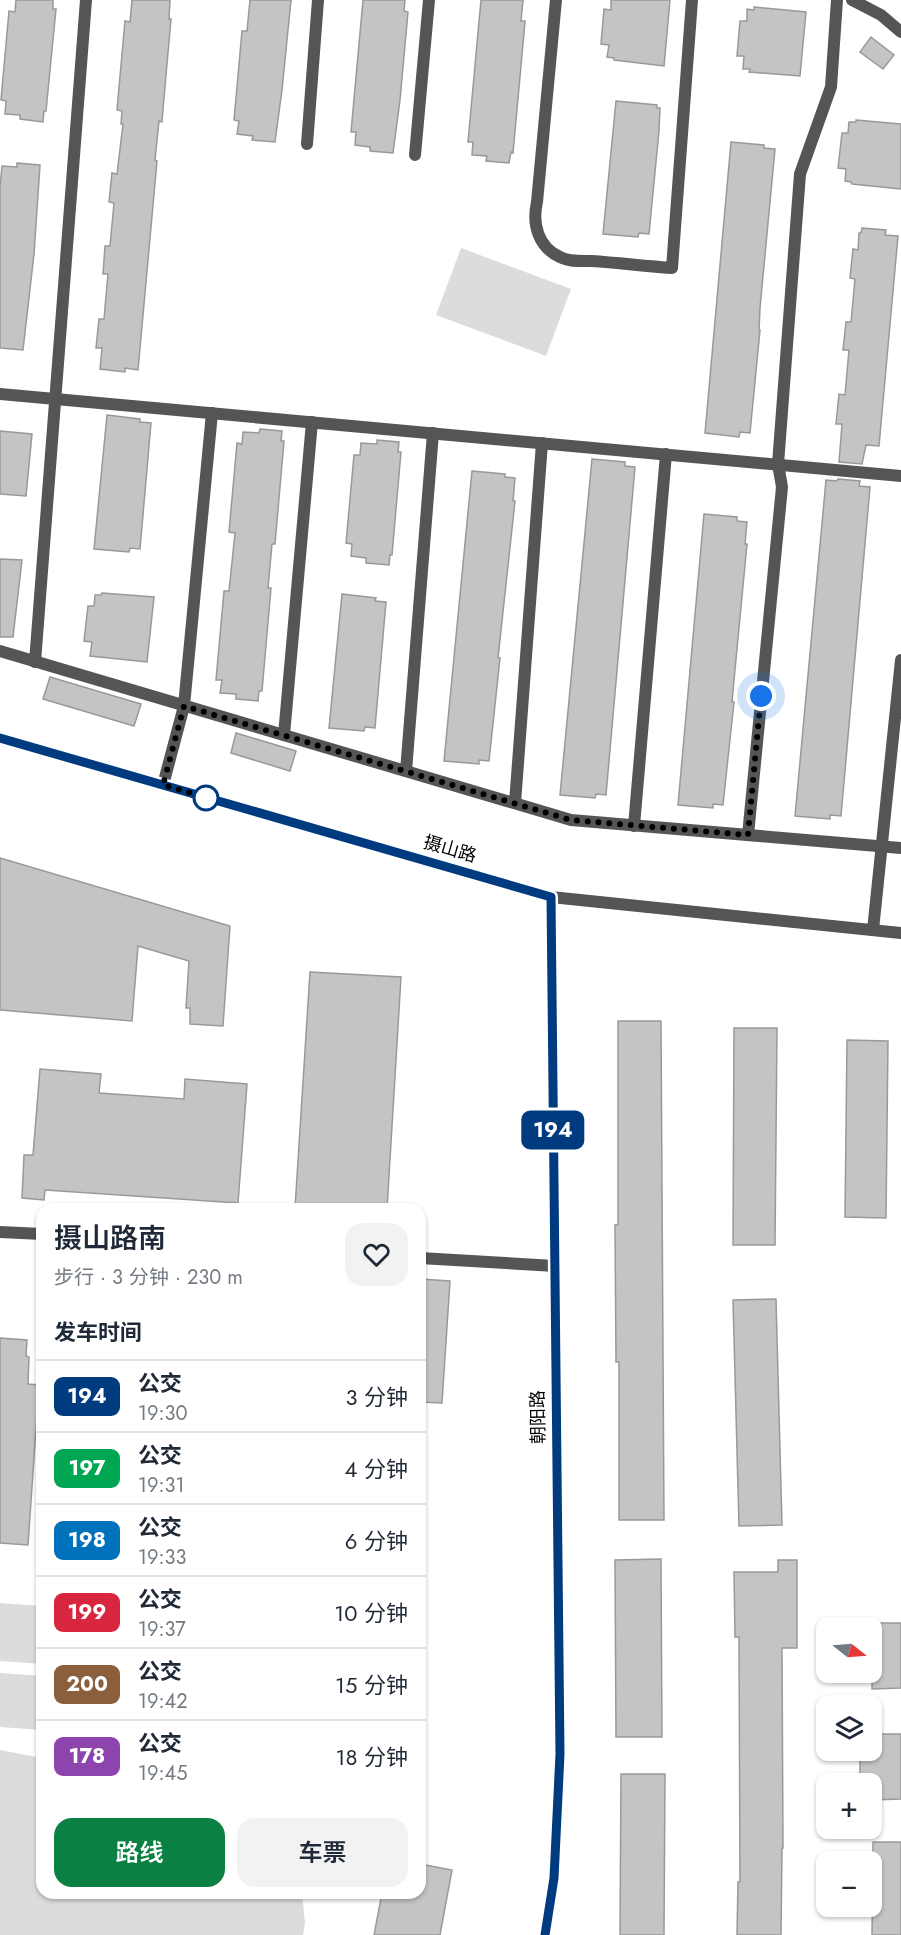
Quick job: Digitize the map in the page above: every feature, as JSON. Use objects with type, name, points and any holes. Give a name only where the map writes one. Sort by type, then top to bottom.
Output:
[{"type":"street","points":[[35,662],[86,0]]},
{"type":"street","points":[[307,144],[318,0]]},
{"type":"street","points":[[415,155],[429,0]]},
{"type":"street","points":[[556,0],[537,202],[534,213],[539,237],[545,246],[563,259],[672,268],[692,0]]},
{"type":"street","points":[[748,835],[782,487],[778,465],[800,174],[831,87],[837,0]]},
{"type":"street","points":[[852,0],[864,2],[901,32]]},
{"type":"street","points":[[0,394],[901,476]]},
{"type":"street","points":[[163,785],[184,706],[212,413]]},
{"type":"street","points":[[284,735],[312,422]]},
{"type":"street","points":[[406,771],[434,433]]},
{"type":"street","points":[[515,803],[542,443]]},
{"type":"street","points":[[634,826],[666,454]]},
{"type":"street","points":[[0,651],[571,820],[901,848]]},
{"type":"street","points":[[873,930],[901,660]]},
{"type":"street","name":"摄山路","points":[[0,738],[551,897],[901,933]]},
{"type":"street","name":"朝阳路","points":[[545,1935],[554,1878],[560,1754],[551,897]]},
{"type":"street","points":[[0,1232],[36,1234]]},
{"type":"street","points":[[426,1258],[555,1266]]},
{"type":"shaded area","points":[[461,248],[571,289],[546,356],[436,315]]},
{"type":"shaded area","points":[[0,1603],[36,1606],[36,1664],[0,1661]]},
{"type":"shaded area","points":[[0,1673],[36,1676],[36,1730],[0,1727]]},
{"type":"shaded area","points":[[0,1750],[36,1757],[36,1899],[303,1899],[305,1923],[303,1935],[0,1935]]},
{"type":"building","points":[[16,0],[53,0],[53,9],[56,9],[43,122],[20,119],[20,115],[5,114],[6,101],[1,100],[9,11],[15,12]]},
{"type":"building","points":[[132,0],[170,0],[169,19],[171,19],[162,122],[159,121],[155,160],[157,161],[138,370],[125,368],[125,372],[100,369],[102,348],[96,348],[99,319],[104,319],[108,274],[103,274],[105,246],[110,246],[114,203],[109,202],[112,173],[117,174],[123,124],[121,124],[122,111],[117,110],[125,21],[130,22]]},
{"type":"building","points":[[250,0],[291,0],[275,142],[252,140],[253,136],[237,134],[239,121],[234,120],[242,31],[247,31]]},
{"type":"building","points":[[363,0],[405,0],[404,11],[408,12],[393,153],[370,151],[370,147],[355,145],[356,132],[351,132]]},
{"type":"building","points":[[481,0],[523,0],[521,21],[525,21],[524,33],[513,153],[511,152],[509,163],[486,161],[487,156],[472,155],[473,142],[468,142]]},
{"type":"building","points":[[611,0],[670,0],[664,66],[614,60],[614,58],[607,57],[609,45],[601,44],[604,9],[611,10]]},
{"type":"building","points":[[754,7],[806,12],[800,76],[749,72],[750,69],[743,69],[744,56],[737,56],[740,21],[747,21],[747,9],[754,10]]},
{"type":"building","points":[[871,37],[894,55],[883,69],[860,52]]},
{"type":"building","points":[[616,101],[657,105],[657,108],[660,108],[649,234],[639,233],[638,237],[603,234]]},
{"type":"building","points":[[856,120],[901,124],[901,189],[852,184],[845,181],[846,169],[838,168],[842,133],[848,133],[849,122],[856,122]]},
{"type":"building","points":[[731,142],[764,145],[764,148],[775,149],[750,433],[740,432],[739,437],[705,433]]},
{"type":"building","points":[[17,163],[40,165],[34,254],[23,350],[0,348],[0,187],[2,166],[17,167]]},
{"type":"building","points":[[862,228],[886,230],[885,235],[898,236],[879,446],[866,445],[862,464],[839,462],[842,424],[836,424],[839,394],[845,395],[849,350],[843,350],[846,322],[851,322],[855,279],[850,278],[853,249],[858,250],[859,233]]},
{"type":"building","points":[[107,415],[140,419],[140,422],[151,423],[140,549],[130,548],[129,552],[94,549]]},
{"type":"building","points":[[260,429],[282,431],[281,441],[284,441],[275,544],[272,544],[268,588],[271,588],[262,691],[259,691],[258,701],[236,699],[236,694],[220,693],[222,680],[216,680],[224,591],[229,591],[235,533],[229,532],[237,443],[242,444],[243,432],[259,433]]},
{"type":"building","points":[[0,431],[32,434],[26,496],[0,494]]},
{"type":"building","points":[[377,440],[399,442],[398,452],[401,452],[392,555],[390,555],[389,565],[366,563],[366,558],[351,556],[352,544],[346,543],[354,455],[360,455],[361,443],[377,444]]},
{"type":"building","points":[[592,459],[625,462],[625,466],[635,467],[606,795],[596,794],[595,798],[560,795]]},
{"type":"building","points":[[472,471],[505,474],[505,477],[515,478],[513,501],[515,501],[489,761],[479,760],[479,764],[444,761]]},
{"type":"building","points":[[838,479],[860,481],[859,486],[870,487],[841,816],[830,815],[830,819],[795,816],[826,480],[837,481]]},
{"type":"building","points":[[704,514],[737,517],[737,521],[747,522],[745,544],[747,544],[732,702],[734,702],[723,805],[713,804],[713,808],[678,805]]},
{"type":"building","points":[[0,559],[22,560],[13,637],[0,637]]},
{"type":"building","points":[[102,593],[154,597],[147,662],[90,656],[92,642],[84,641],[88,606],[94,606],[95,595]]},
{"type":"building","points":[[342,594],[376,598],[375,601],[386,602],[375,728],[365,727],[364,731],[329,728]]},
{"type":"building","points":[[50,677],[141,704],[134,726],[43,699]]},
{"type":"building","points":[[236,733],[296,751],[290,771],[231,753]]},
{"type":"building","points":[[0,858],[230,926],[223,1026],[190,1024],[190,1008],[186,1008],[189,961],[138,946],[132,1021],[0,1010]]},
{"type":"building","points":[[310,972],[401,977],[387,1203],[295,1203]]},
{"type":"building","points":[[618,1021],[661,1021],[664,1520],[619,1520],[619,1362],[616,1362],[615,1225],[618,1225]]},
{"type":"building","points":[[734,1028],[777,1028],[775,1245],[733,1245]]},
{"type":"building","points":[[847,1040],[888,1041],[886,1218],[845,1217]]},
{"type":"building","points":[[40,1069],[101,1074],[99,1093],[184,1099],[185,1079],[247,1084],[238,1203],[45,1190],[44,1200],[22,1198],[24,1155],[33,1155]]},
{"type":"building","points":[[426,1279],[450,1281],[442,1403],[426,1402]]},
{"type":"building","points":[[776,1299],[782,1525],[739,1526],[733,1300]]},
{"type":"building","points":[[0,1338],[27,1340],[28,1384],[36,1385],[36,1429],[28,1545],[0,1543]]},
{"type":"building","points":[[661,1559],[662,1737],[616,1737],[615,1560]]},
{"type":"building","points":[[778,1560],[797,1560],[797,1648],[782,1648],[781,1935],[737,1935],[738,1882],[740,1882],[739,1637],[735,1637],[734,1572],[778,1572]]},
{"type":"building","points":[[882,1623],[901,1623],[901,1688],[872,1689],[872,1683],[882,1683]]},
{"type":"building","points":[[882,1734],[901,1734],[901,1799],[882,1800],[882,1773],[860,1773],[860,1761],[882,1761]]},
{"type":"building","points":[[621,1774],[665,1774],[664,1935],[620,1935]]},
{"type":"building","points":[[873,1842],[901,1842],[901,1935],[872,1935],[872,1917],[882,1917],[882,1851],[873,1851]]},
{"type":"building","points":[[426,1865],[452,1870],[440,1935],[374,1935],[381,1899],[426,1899]]},
{"type":"bus line","name":"194","points":[[0,738],[551,897],[560,1754],[554,1878],[545,1935]]},
{"type":"route","points":[[206,798],[208,798],[163,785],[184,706],[571,820],[748,835],[761,696]]}]
